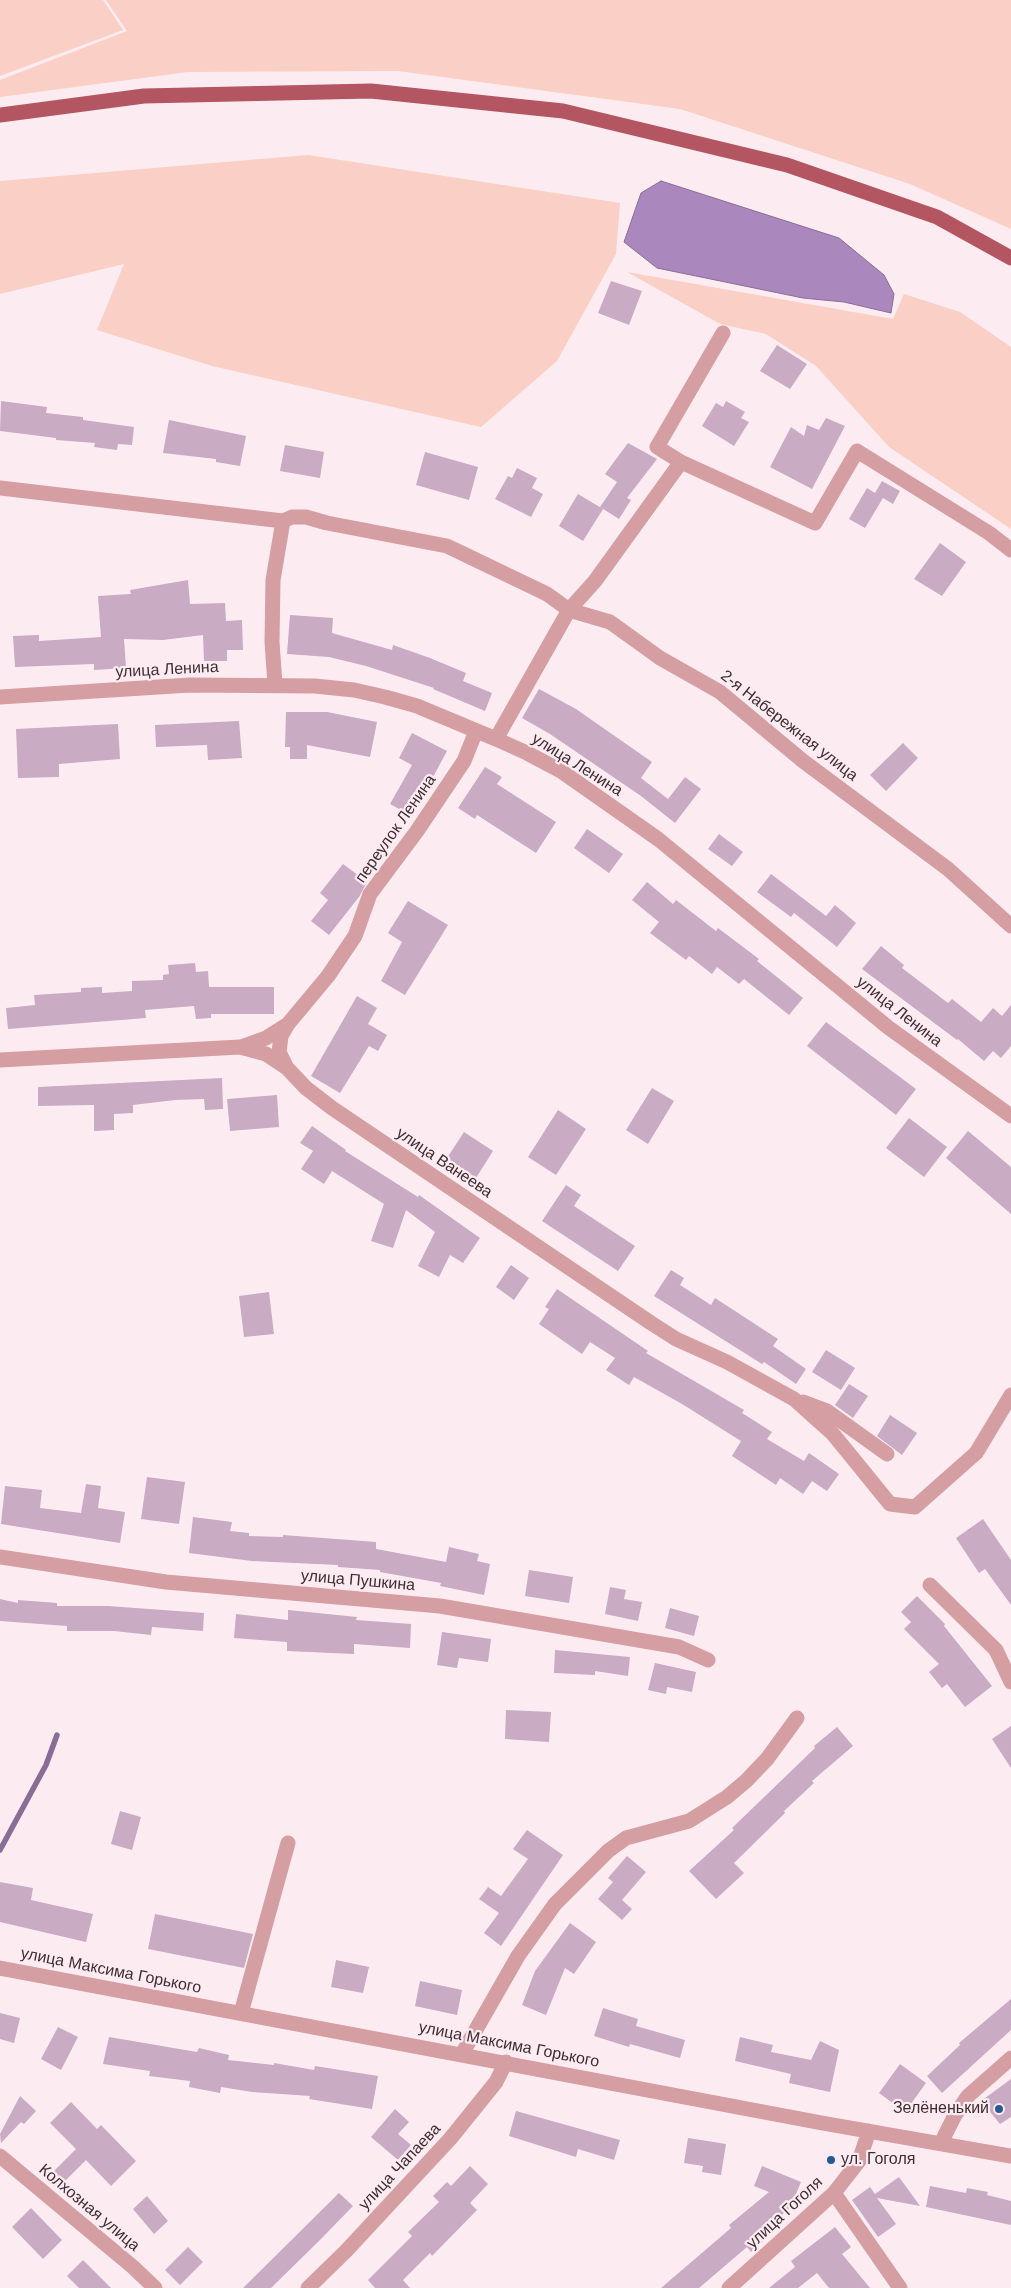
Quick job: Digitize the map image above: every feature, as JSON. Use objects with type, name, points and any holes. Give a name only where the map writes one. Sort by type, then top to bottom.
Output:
[{"type":"main road","points":[[0,115],[144,96],[371,91],[563,111],[787,165],[937,217],[1011,258]]},
{"type":"street","points":[[723,333],[657,447],[681,462],[815,523],[857,451],[989,532],[1011,550]]},
{"type":"street","points":[[496,739],[569,610],[595,581],[681,462]]},
{"type":"street","name":"2-я Набережная улица","points":[[0,488],[283,521],[292,517],[306,517],[327,523],[447,546],[547,594],[569,610],[610,622],[660,658],[720,692],[803,761],[948,869],[1011,926]]},
{"type":"street","points":[[275,684],[272,642],[273,580],[283,521]]},
{"type":"street","name":"улица Ленина","points":[[0,696],[190,685],[275,684],[344,689],[385,697],[416,706],[496,739],[560,771],[658,839],[889,1028],[1011,1116]]},
{"type":"street","points":[[0,691],[0,696]]},
{"type":"street","name":"переулок Ленина","points":[[240,1047],[266,1038],[288,1024],[328,976],[355,936],[370,894],[417,831],[464,761],[476,731]]},
{"type":"street","points":[[287,1068],[279,1052],[281,1036],[288,1024]]},
{"type":"street","name":"улица Ванеева","points":[[0,1060],[240,1047],[266,1054],[287,1068],[306,1088],[332,1108],[651,1323],[676,1339],[727,1362],[794,1399],[833,1434],[890,1504],[914,1507],[976,1453],[1011,1395]]},
{"type":"street","points":[[794,1399],[827,1411],[887,1454]]},
{"type":"street","name":"улица Пушкина","points":[[0,1557],[166,1582],[440,1606],[679,1647],[708,1660]]},
{"type":"street","points":[[930,1585],[996,1650],[1011,1682]]},
{"type":"street","points":[[462,2054],[518,1956],[555,1904],[608,1852],[626,1838],[689,1821],[726,1797],[746,1781],[767,1758],[797,1718]]},
{"type":"street","points":[[241,2013],[288,1843]]},
{"type":"street","name":"улица Максима Горького","points":[[0,1968],[1011,2156]]},
{"type":"street","points":[[941,2143],[954,2115],[968,2096],[1011,2058]]},
{"type":"street","name":"улица Чапаева","points":[[308,2288],[346,2251],[450,2139],[496,2082],[506,2062]]},
{"type":"street","name":"улица Гоголя","points":[[729,2288],[834,2193],[859,2161],[869,2131]]},
{"type":"street","name":"Колхозная улица","points":[[0,2156],[133,2267],[155,2288]]},
{"type":"street","points":[[834,2193],[900,2288]]},
{"type":"shaded area","points":[[0,0],[103,0],[123,30],[0,76]]},
{"type":"shaded area","points":[[106,0],[1011,0],[1011,229],[910,184],[680,109],[398,71],[188,72],[0,97],[0,80],[127,31]]},
{"type":"shaded area","points":[[308,155],[620,203],[616,254],[557,361],[481,427],[212,366],[97,330],[124,264],[0,294],[0,181]]},
{"type":"shaded area","points":[[661,181],[839,238],[884,275],[894,294],[891,313],[844,302],[803,298],[657,268],[624,242],[641,193]]},
{"type":"shaded area","points":[[627,272],[893,319],[904,294],[960,312],[1011,347],[1011,529],[889,447],[816,366],[766,334],[720,324]]},
{"type":"building","points":[[611,281],[642,291],[629,325],[598,313]]},
{"type":"building","points":[[777,345],[807,364],[790,389],[760,371]]},
{"type":"building","points":[[1,401],[47,407],[46,413],[83,417],[83,420],[134,427],[132,445],[118,444],[117,450],[94,447],[95,443],[56,440],[56,438],[0,431]]},
{"type":"building","points":[[726,401],[745,412],[741,418],[749,422],[734,446],[702,426],[716,403],[723,407]]},
{"type":"building","points":[[826,418],[845,426],[812,489],[770,467],[791,427],[804,436],[807,425],[819,430]]},
{"type":"building","points":[[169,420],[246,436],[240,466],[216,462],[216,459],[163,453]]},
{"type":"building","points":[[628,443],[657,459],[627,498],[631,500],[619,519],[600,507],[617,482],[605,474]]},
{"type":"building","points":[[285,445],[324,452],[320,478],[280,471]]},
{"type":"building","points":[[425,452],[478,467],[469,500],[416,485]]},
{"type":"building","points":[[517,468],[537,478],[532,488],[543,494],[531,517],[495,499],[508,476],[512,478]]},
{"type":"building","points":[[882,481],[900,491],[893,504],[883,498],[865,528],[849,519],[867,488],[875,493]]},
{"type":"building","points":[[578,494],[603,509],[583,541],[559,526]]},
{"type":"building","points":[[940,543],[966,562],[942,596],[914,579]]},
{"type":"building","points":[[188,580],[190,604],[225,603],[226,621],[242,620],[243,650],[227,650],[227,661],[204,661],[203,635],[163,640],[124,639],[126,668],[94,670],[94,664],[15,667],[13,636],[39,635],[39,641],[101,637],[98,596],[131,594],[130,590]]},
{"type":"building","points":[[290,615],[333,618],[332,633],[392,650],[393,645],[466,673],[463,681],[492,693],[485,711],[434,688],[366,666],[329,657],[287,654]]},
{"type":"building","points":[[539,689],[576,709],[652,762],[641,778],[668,799],[685,777],[701,789],[675,823],[641,796],[550,734],[522,718]]},
{"type":"building","points":[[286,712],[327,712],[377,722],[370,757],[307,745],[307,759],[290,759],[290,747],[285,747]]},
{"type":"building","points":[[239,721],[242,758],[208,760],[207,745],[156,747],[155,725]]},
{"type":"building","points":[[118,724],[120,759],[59,764],[59,777],[18,778],[16,729]]},
{"type":"building","points":[[412,733],[447,751],[412,816],[390,804],[412,765],[399,758]]},
{"type":"building","points":[[903,743],[918,758],[886,791],[870,775]]},
{"type":"building","points":[[485,767],[502,777],[497,784],[556,822],[536,853],[477,815],[475,819],[458,808]]},
{"type":"building","points":[[587,829],[623,854],[609,873],[574,848]]},
{"type":"building","points":[[719,834],[743,852],[732,866],[708,849]]},
{"type":"building","points":[[343,864],[367,882],[359,897],[329,935],[311,921],[328,900],[320,893]]},
{"type":"building","points":[[771,874],[826,916],[835,905],[856,923],[837,947],[794,913],[791,917],[757,892]]},
{"type":"building","points":[[647,882],[673,904],[676,900],[716,931],[718,928],[759,959],[757,961],[803,998],[789,1015],[744,979],[739,984],[717,967],[712,974],[689,956],[686,960],[650,933],[659,922],[632,900]]},
{"type":"building","points":[[408,901],[448,925],[405,995],[381,981],[402,942],[388,933]]},
{"type":"building","points":[[881,946],[904,965],[902,968],[948,1003],[952,999],[981,1022],[993,1008],[1002,1016],[1011,1005],[1011,1046],[1001,1058],[993,1051],[984,1061],[958,1039],[862,969]]},
{"type":"building","points":[[195,963],[196,972],[208,971],[209,987],[274,987],[274,1014],[211,1014],[211,1018],[196,1019],[194,1006],[145,1010],[146,1018],[8,1029],[6,1008],[35,1005],[34,995],[81,992],[81,988],[102,987],[102,993],[132,991],[132,981],[163,980],[163,975],[169,974],[168,965]]},
{"type":"building","points":[[357,996],[377,1008],[368,1024],[387,1035],[378,1051],[369,1046],[340,1093],[311,1076]]},
{"type":"building","points":[[826,1022],[916,1089],[896,1115],[807,1046]]},
{"type":"building","points":[[222,1078],[223,1109],[205,1110],[204,1099],[133,1105],[133,1113],[114,1114],[114,1130],[94,1131],[94,1105],[38,1106],[38,1087]]},
{"type":"building","points":[[652,1088],[674,1101],[648,1144],[626,1130]]},
{"type":"building","points":[[277,1095],[279,1127],[230,1131],[227,1099]]},
{"type":"building","points":[[558,1110],[586,1129],[556,1175],[528,1157]]},
{"type":"building","points":[[909,1118],[947,1147],[924,1177],[886,1148]]},
{"type":"building","points":[[312,1126],[345,1151],[418,1197],[419,1195],[480,1238],[463,1263],[450,1255],[439,1277],[418,1266],[435,1232],[406,1210],[393,1248],[371,1241],[384,1204],[332,1171],[324,1184],[301,1169],[313,1151],[300,1143]]},
{"type":"building","points":[[968,1131],[1011,1167],[1011,1214],[946,1158]]},
{"type":"building","points":[[464,1132],[493,1151],[476,1178],[447,1158]]},
{"type":"building","points":[[566,1185],[581,1195],[574,1206],[635,1246],[618,1271],[542,1221]]},
{"type":"building","points":[[511,1265],[529,1278],[514,1300],[496,1287]]},
{"type":"building","points":[[671,1270],[684,1278],[680,1285],[711,1305],[715,1298],[778,1339],[773,1346],[806,1369],[796,1384],[764,1362],[762,1364],[654,1296]]},
{"type":"building","points":[[557,1289],[648,1351],[646,1353],[744,1410],[742,1413],[772,1432],[767,1439],[804,1461],[809,1453],[839,1474],[827,1491],[812,1481],[803,1494],[780,1478],[776,1485],[732,1456],[741,1441],[634,1377],[629,1385],[606,1370],[615,1358],[590,1342],[582,1354],[539,1324],[549,1309],[545,1307]]},
{"type":"building","points":[[269,1292],[274,1334],[244,1337],[239,1296]]},
{"type":"building","points":[[826,1350],[855,1368],[841,1390],[812,1372]]},
{"type":"building","points":[[849,1384],[868,1396],[853,1418],[835,1405]]},
{"type":"building","points":[[890,1415],[917,1433],[902,1455],[877,1436]]},
{"type":"building","points":[[147,1477],[185,1482],[179,1524],[141,1519]]},
{"type":"building","points":[[86,1484],[101,1486],[98,1508],[125,1512],[120,1543],[1,1524],[5,1486],[42,1490],[40,1508],[81,1513]]},
{"type":"building","points":[[193,1517],[232,1522],[230,1531],[249,1533],[249,1536],[283,1537],[283,1535],[376,1542],[376,1549],[446,1562],[449,1547],[479,1554],[477,1561],[490,1564],[484,1595],[440,1586],[441,1583],[380,1572],[380,1570],[338,1567],[338,1565],[252,1561],[189,1553]]},
{"type":"building","points":[[983,1519],[1011,1560],[1011,1605],[985,1569],[979,1573],[956,1538]]},
{"type":"building","points":[[529,1570],[573,1577],[569,1603],[525,1596]]},
{"type":"building","points":[[610,1587],[626,1590],[624,1599],[642,1602],[638,1621],[605,1614]]},
{"type":"building","points":[[917,1596],[945,1624],[944,1626],[992,1686],[965,1707],[947,1684],[942,1688],[929,1672],[939,1664],[904,1629],[911,1622],[901,1612]]},
{"type":"building","points":[[0,1599],[18,1603],[18,1600],[57,1603],[57,1606],[108,1606],[204,1613],[203,1631],[152,1627],[151,1635],[114,1631],[67,1631],[67,1626],[0,1621]]},
{"type":"building","points":[[670,1608],[699,1616],[694,1636],[665,1628]]},
{"type":"building","points":[[288,1610],[357,1617],[356,1620],[411,1624],[410,1648],[354,1644],[354,1654],[287,1651],[287,1642],[234,1638],[236,1614],[288,1620]]},
{"type":"building","points":[[442,1632],[491,1639],[488,1662],[459,1658],[457,1668],[437,1665]]},
{"type":"building","points":[[555,1650],[630,1657],[628,1676],[595,1671],[595,1675],[554,1673]]},
{"type":"building","points":[[655,1663],[696,1672],[692,1692],[667,1687],[666,1694],[648,1690]]},
{"type":"building","points":[[506,1710],[551,1712],[549,1742],[505,1739]]},
{"type":"building","points":[[1011,1726],[1011,1768],[992,1739]]},
{"type":"building","points":[[837,1727],[853,1746],[812,1781],[814,1783],[734,1863],[744,1873],[716,1899],[689,1871],[734,1830],[732,1828],[815,1748],[814,1746]]},
{"type":"building","points":[[120,1811],[141,1817],[132,1850],[111,1844]]},
{"type":"building","points":[[527,1830],[563,1855],[501,1946],[484,1933],[499,1913],[479,1899],[488,1887],[501,1896],[528,1859],[513,1849]]},
{"type":"building","points":[[627,1856],[646,1872],[622,1900],[632,1909],[622,1920],[598,1899],[613,1882],[608,1878]]},
{"type":"building","points":[[0,1882],[33,1888],[31,1900],[93,1914],[86,1942],[0,1922]]},
{"type":"building","points":[[155,1914],[253,1934],[244,1968],[148,1949]]},
{"type":"building","points":[[570,1923],[596,1942],[574,1974],[565,1968],[546,2015],[522,2005],[535,1971]]},
{"type":"building","points":[[336,1960],[369,1967],[363,1993],[331,1987]]},
{"type":"building","points":[[420,1981],[462,1990],[457,2015],[415,2006]]},
{"type":"building","points":[[1011,1999],[1011,2030],[942,2093],[927,2076],[960,2045],[959,2043]]},
{"type":"building","points":[[603,2008],[638,2019],[636,2026],[685,2040],[680,2058],[630,2044],[629,2047],[594,2036]]},
{"type":"building","points":[[0,2013],[20,2018],[14,2043],[0,2039]]},
{"type":"building","points":[[58,2027],[78,2037],[61,2070],[41,2059]]},
{"type":"building","points":[[109,2037],[197,2052],[199,2048],[229,2055],[228,2060],[274,2065],[274,2063],[314,2070],[315,2066],[378,2076],[372,2109],[309,2099],[310,2096],[252,2092],[221,2087],[220,2093],[189,2087],[190,2081],[149,2076],[150,2071],[103,2064]]},
{"type":"building","points":[[740,2037],[773,2045],[771,2052],[811,2060],[820,2041],[839,2050],[830,2092],[789,2083],[791,2074],[735,2061]]},
{"type":"building","points":[[900,2064],[926,2083],[905,2112],[879,2093]]},
{"type":"building","name":"Зелёненький","points":[[1011,2079],[1011,2117],[1000,2124],[981,2101]]},
{"type":"building","points":[[20,2096],[36,2111],[24,2124],[21,2122],[1,2143],[0,2134]]},
{"type":"building","points":[[71,2102],[97,2129],[101,2125],[136,2161],[111,2186],[86,2160],[57,2189],[47,2178],[76,2149],[50,2123]]},
{"type":"building","points":[[395,2109],[409,2122],[398,2134],[411,2145],[398,2160],[371,2137]]},
{"type":"building","points":[[516,2111],[620,2140],[614,2160],[578,2149],[576,2157],[509,2136]]},
{"type":"building","points":[[688,2138],[726,2144],[721,2175],[702,2172],[703,2166],[684,2163]]},
{"type":"building","points":[[470,2166],[488,2184],[470,2203],[477,2210],[432,2256],[430,2253],[403,2280],[410,2288],[375,2288],[368,2280],[412,2236],[408,2232],[439,2202],[433,2196],[447,2182],[451,2186]]},
{"type":"building","points":[[762,2166],[801,2182],[790,2208],[760,2233],[765,2240],[751,2252],[747,2247],[699,2288],[661,2288],[731,2228],[729,2225],[769,2192],[754,2186]]},
{"type":"building","points":[[899,2177],[920,2206],[877,2198],[896,2224],[878,2237],[852,2200],[870,2187],[875,2194]]},
{"type":"building","points":[[930,2186],[966,2193],[967,2188],[988,2192],[987,2195],[1011,2201],[1011,2225],[926,2207]]},
{"type":"building","points":[[339,2193],[353,2206],[320,2240],[271,2288],[243,2288]]},
{"type":"building","points":[[147,2196],[168,2221],[154,2234],[133,2209]]},
{"type":"building","points":[[31,2208],[62,2240],[43,2259],[12,2227]]},
{"type":"building","points":[[835,2227],[851,2247],[842,2254],[870,2288],[829,2288],[817,2273],[798,2288],[769,2288],[795,2267],[791,2261]]},
{"type":"building","points":[[188,2247],[203,2262],[180,2285],[165,2270]]},
{"type":"building","points":[[83,2260],[111,2288],[79,2288],[67,2276]]},
{"type":"waterway","points":[[0,1850],[46,1765],[57,1735]]},
{"type":"place","name":"Зелёненький","points":[[999,2109]]},
{"type":"place","name":"ул. Гоголя","points":[[831,2160]]}]
